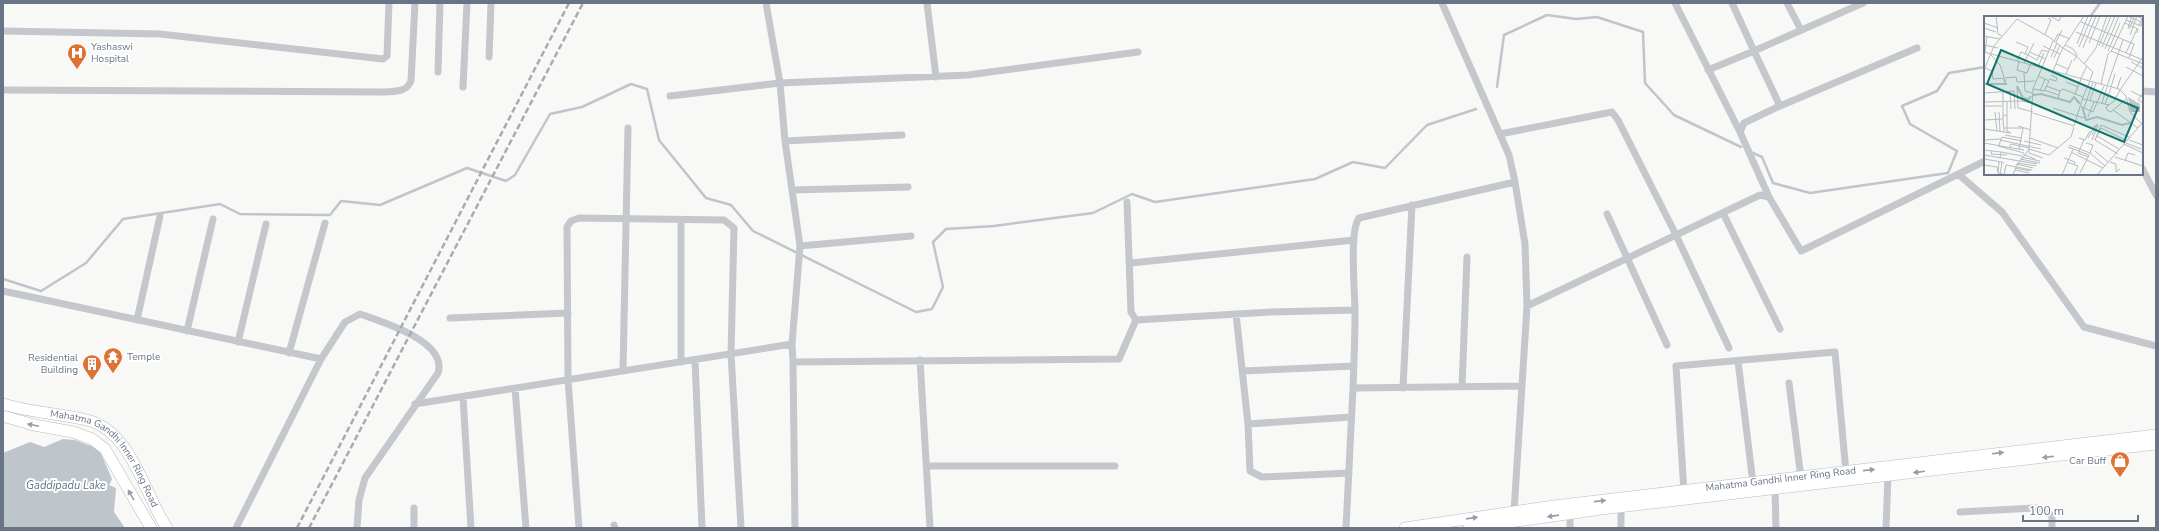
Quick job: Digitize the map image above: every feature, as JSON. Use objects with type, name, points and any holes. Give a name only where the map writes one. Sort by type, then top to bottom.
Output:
[{"type":"main road","name":"Mahatma Gandhi Inner Ring Road","points":[[3,404],[44,414],[89,420],[106,427],[122,444],[167,528]]},
{"type":"main road","name":"Mahatma Gandhi Inner Ring Road","points":[[3,416],[34,425],[73,432],[92,439],[105,449],[151,528]]},
{"type":"main road","name":"Mahatma Gandhi Inner Ring Road","points":[[1469,528],[1684,492],[2156,435]]},
{"type":"main road","name":"Mahatma Gandhi Inner Ring Road","points":[[1405,528],[1514,520],[1570,514],[2156,444]]},
{"type":"street","points":[[3,31],[160,34],[383,59],[387,56],[389,3]]},
{"type":"street","points":[[3,90],[382,92],[403,90],[408,87],[411,81],[415,3]]},
{"type":"street","points":[[438,72],[440,3]]},
{"type":"street","points":[[463,87],[466,3]]},
{"type":"street","points":[[489,57],[491,3]]},
{"type":"street","points":[[766,3],[780,83],[785,141],[800,249],[792,344],[795,528]]},
{"type":"street","points":[[927,3],[936,77]]},
{"type":"street","points":[[1442,3],[1509,155],[1525,244],[1527,306],[1520,386],[1514,520]]},
{"type":"street","points":[[1674,3],[1740,132],[1770,197],[1801,251],[1984,161]]},
{"type":"street","points":[[1732,3],[1780,106]]},
{"type":"street","points":[[1787,3],[1801,30]]},
{"type":"street","points":[[1708,70],[1863,3]]},
{"type":"street","points":[[1740,132],[1744,123],[1780,106],[1918,48]]},
{"type":"street","points":[[670,96],[780,83],[968,75],[1138,52]]},
{"type":"street","points":[[2143,91],[2156,92]]},
{"type":"street","points":[[1500,134],[1612,112],[1618,120],[1676,235],[1728,348]]},
{"type":"street","points":[[623,371],[628,128]]},
{"type":"street","points":[[785,141],[902,135]]},
{"type":"street","points":[[2143,170],[2156,195]]},
{"type":"street","points":[[1958,174],[2002,212],[2084,327],[2156,346]]},
{"type":"street","points":[[1346,528],[1354,366],[1355,225],[1361,216],[1515,182]]},
{"type":"street","points":[[792,190],[908,187]]},
{"type":"street","points":[[1527,306],[1760,196],[1770,197]]},
{"type":"street","points":[[1127,202],[1131,263],[1131,312],[1136,320]]},
{"type":"street","points":[[1403,388],[1412,205]]},
{"type":"street","points":[[1723,213],[1780,329]]},
{"type":"street","points":[[1607,214],[1667,345]]},
{"type":"street","points":[[137,320],[160,216]]},
{"type":"street","points":[[579,528],[568,380],[567,227],[571,221],[579,218],[626,220],[724,220],[734,228],[731,354],[741,528]]},
{"type":"street","points":[[187,331],[213,220]]},
{"type":"street","points":[[681,220],[681,362]]},
{"type":"street","points":[[289,353],[325,223]]},
{"type":"street","points":[[238,342],[266,224]]},
{"type":"street","points":[[800,249],[911,236]]},
{"type":"street","points":[[1131,263],[1354,240]]},
{"type":"street","points":[[1462,387],[1467,257]]},
{"type":"street","points":[[3,291],[321,360]]},
{"type":"street","points":[[1136,320],[1236,314],[1355,310]]},
{"type":"street","points":[[450,318],[568,313]]},
{"type":"street","points":[[236,528],[321,360],[345,322],[360,314],[400,329],[432,349],[440,362],[438,373],[365,478],[359,500],[357,528]]},
{"type":"street","points":[[1236,314],[1248,424],[1250,471],[1262,477],[1348,473]]},
{"type":"street","points":[[793,362],[1119,359],[1136,320]]},
{"type":"street","points":[[415,404],[792,344]]},
{"type":"street","points":[[1684,492],[1676,366],[1835,352],[1846,472]]},
{"type":"street","points":[[695,360],[702,528]]},
{"type":"street","points":[[920,360],[930,528]]},
{"type":"street","points":[[1738,361],[1753,483]]},
{"type":"street","points":[[1242,371],[1354,366]]},
{"type":"street","points":[[1789,383],[1801,478]]},
{"type":"street","points":[[1353,388],[1520,386]]},
{"type":"street","points":[[516,388],[526,528]]},
{"type":"street","points":[[463,396],[471,528]]},
{"type":"street","points":[[1248,424],[1352,417]]},
{"type":"street","points":[[927,466],[1115,466]]},
{"type":"street","points":[[1886,528],[1888,476]]},
{"type":"street","points":[[1776,490],[1776,528]]},
{"type":"street","points":[[1621,507],[1621,528]]},
{"type":"street","points":[[414,508],[414,528]]},
{"type":"street","points":[[1960,512],[2035,508],[2045,510],[2052,516],[2052,528]]},
{"type":"street","points":[[1570,514],[1570,528]]},
{"type":"water","name":"Gaddipadu Lake","points":[[63,439],[75,440],[99,449],[112,479],[109,485],[116,488],[114,512],[125,528],[3,528],[3,453],[30,442],[44,447]]},
{"type":"waterway","points":[[2091,16],[2100,3]]},
{"type":"waterway","points":[[1497,87],[1504,35],[1547,15],[1576,19],[1597,17],[1643,32],[1645,83],[1674,115],[1741,147]]},
{"type":"waterway","points":[[1753,153],[1762,157],[1773,183],[1810,193],[1948,173],[1957,151],[1910,124],[1902,106],[1937,91],[1949,73],[1984,67]]},
{"type":"waterway","points":[[3,279],[41,291],[86,263],[123,219],[220,204],[240,214],[330,215],[341,201],[380,205],[467,168],[506,181],[515,175],[550,114],[582,107],[631,84],[647,89],[659,140],[706,198],[731,205],[753,231],[916,312],[932,309],[943,287],[933,242],[946,229],[994,226],[1093,213],[1132,194],[1155,202],[1315,179],[1353,162],[1385,168],[1427,125],[1476,109]]},
{"type":"railway","points":[[297,528],[569,3]]},
{"type":"railway","points":[[309,528],[583,3]]},
{"type":"place","name":"Yashaswi Hospital","points":[[77,70]]},
{"type":"place","name":"Temple","points":[[113,374]]},
{"type":"place","name":"Residential Building","points":[[92,381]]},
{"type":"place","name":"Car Buff","points":[[2120,478]]}]
